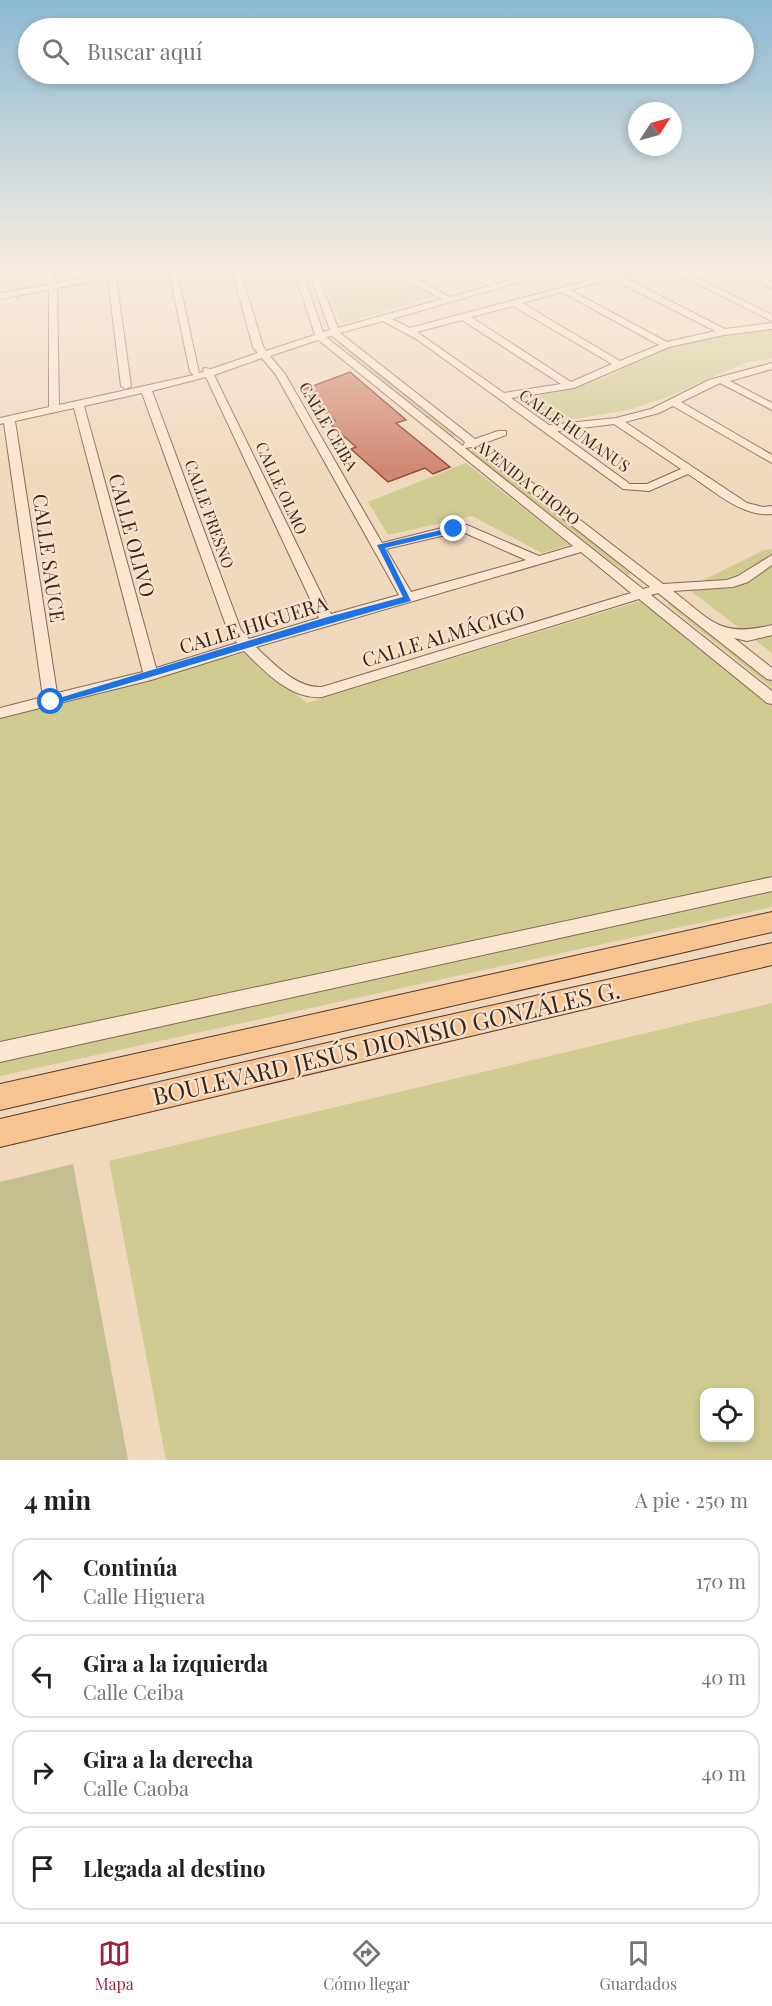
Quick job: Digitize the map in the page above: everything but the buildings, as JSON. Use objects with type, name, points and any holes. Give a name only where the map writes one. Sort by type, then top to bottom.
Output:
[{"type":"main road","name":"BOULEVARD JESÚS DIONISIO GONZÁLES G.","points":[[0,1097],[772,922]]},
{"type":"main road","name":"BOULEVARD JESÚS DIONISIO GONZÁLES G.","points":[[0,1133],[400,1038],[772,954]]},
{"type":"street","points":[[53,335],[54,405]]},
{"type":"street","points":[[120,335],[126,386]]},
{"type":"street","name":"CALLE OLMO","points":[[195,335],[207,371],[327,620]]},
{"type":"street","name":"CALLE CEIBA","points":[[254,335],[262,354],[280,374],[408,599]]},
{"type":"street","points":[[54,405],[78,404],[146,390],[323,335]]},
{"type":"street","name":"AVENIDA CHOPO","points":[[338,335],[473,443],[771,672]]},
{"type":"street","name":"CALLE HUMANUS","points":[[418,335],[627,487],[649,488],[690,469]]},
{"type":"street","points":[[492,335],[570,386]]},
{"type":"street","points":[[569,335],[620,365]]},
{"type":"street","points":[[648,335],[666,345]]},
{"type":"street","points":[[500,397],[570,386],[666,345],[710,335]]},
{"type":"street","name":"AVENIDA CHOPO","points":[[320,336],[772,699]]},
{"type":"street","points":[[546,429],[616,422],[676,403],[721,380],[772,366]]},
{"type":"street","points":[[3,418],[126,386],[207,371]]},
{"type":"street","points":[[721,380],[772,407]]},
{"type":"street","name":"CALLE FRESNO","points":[[146,390],[235,630],[246,647]]},
{"type":"street","points":[[676,403],[772,460]]},
{"type":"street","name":"CALLE OLIVO","points":[[78,404],[151,675]]},
{"type":"street","name":"CALLE SAUCE","points":[[3,418],[51,702]]},
{"type":"street","points":[[616,422],[751,508],[772,510]]},
{"type":"street","points":[[459,448],[502,434]]},
{"type":"street","points":[[380,547],[454,529],[467,529],[479,532],[539,561]]},
{"type":"street","name":"CALLE HIGUERA","points":[[0,713],[151,675],[327,620],[585,548]]},
{"type":"street","name":"CALLE ALMÁCIGO","points":[[246,647],[302,688],[311,692],[328,691],[660,588],[728,584],[743,579],[772,559]]},
{"type":"street","points":[[710,627],[747,636],[772,630]]},
{"type":"street","points":[[750,681],[771,672]]},
{"type":"street","points":[[0,1053],[772,884]]},
{"type":"shaded area","points":[[727,335],[772,335],[772,358],[744,363],[665,398],[628,410],[575,419],[548,420],[518,398],[562,391],[594,382],[672,347]]},
{"type":"shaded area","points":[[343,343],[459,435],[453,437],[338,344]]},
{"type":"shaded area","points":[[476,449],[634,572],[628,575],[470,451]]},
{"type":"shaded area","points":[[466,463],[570,545],[542,553],[472,516],[388,535],[368,502]]},
{"type":"shaded area","points":[[772,549],[772,653],[687,588],[764,550]]},
{"type":"shaded area","points":[[643,600],[772,705],[772,907],[0,1076],[0,715],[248,652],[307,703]]},
{"type":"shaded area","points":[[672,601],[772,681],[772,688],[667,604]]},
{"type":"shaded area","points":[[772,1003],[772,1460],[166,1460],[109,1161]]},
{"type":"shaded area","points":[[73,1164],[128,1460],[0,1460],[0,1182]]},
{"type":"route","points":[[51,702],[246,647],[327,620],[408,599],[380,547],[454,529]]}]
